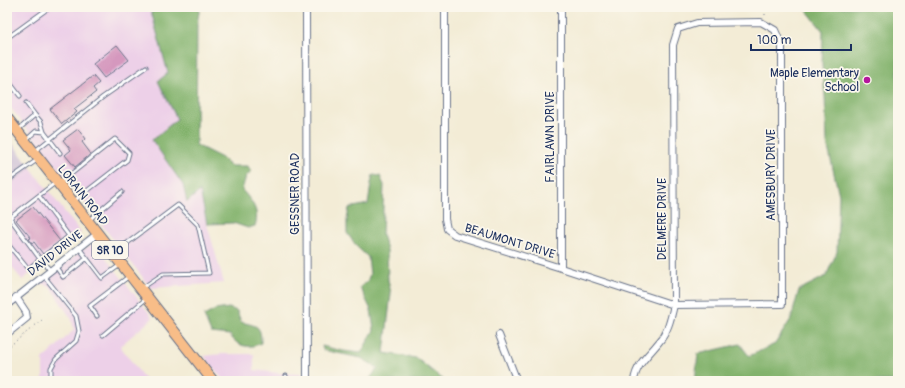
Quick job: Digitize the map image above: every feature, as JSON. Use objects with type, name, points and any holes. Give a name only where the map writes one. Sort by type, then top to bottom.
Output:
[{"type":"main road","name":"LORAIN ROAD","points":[[7,118],[213,381]]},
{"type":"street","name":"GESSNER ROAD","points":[[306,7],[307,381]]},
{"type":"street","name":"FAIRLAWN DRIVE","points":[[561,7],[561,268]]},
{"type":"street","name":"BEAUMONT DRIVE","points":[[445,10],[445,219],[447,229],[455,235],[674,305],[782,304]]},
{"type":"street","name":"AMESBURY DRIVE","points":[[673,45],[678,29],[697,23],[761,22],[775,30],[782,46],[782,304]]},
{"type":"street","name":"DELMERE DRIVE","points":[[634,381],[635,374],[659,342],[670,323],[674,305],[673,45]]},
{"type":"street","name":"DAVID DRIVE","points":[[7,305],[97,234]]},
{"type":"street","points":[[7,334],[27,318],[26,312],[16,297]]},
{"type":"street","points":[[499,335],[517,381]]},
{"type":"lane","points":[[7,38],[50,7]]},
{"type":"lane","points":[[7,181],[36,155],[49,139],[146,66]]},
{"type":"lane","points":[[7,78],[20,96]]},
{"type":"lane","points":[[26,103],[41,122],[44,132],[60,153]]},
{"type":"lane","points":[[17,131],[35,115]]},
{"type":"lane","points":[[25,141],[36,132],[44,132]]},
{"type":"lane","points":[[72,202],[127,160],[129,154],[116,138],[8,219],[40,259],[63,277],[87,258]]},
{"type":"lane","points":[[88,222],[122,192]]},
{"type":"lane","points":[[7,243],[28,269],[69,236],[39,196]]},
{"type":"lane","points":[[113,254],[178,205],[198,225],[209,273],[163,274],[140,289]]},
{"type":"lane","points":[[80,248],[102,278],[121,264]]},
{"type":"lane","points":[[44,276],[76,316],[79,331],[76,340],[56,359],[51,368],[51,381]]},
{"type":"lane","points":[[98,316],[90,306],[130,276]]},
{"type":"lane","points":[[103,334],[147,298]]},
{"type":"lane","points":[[286,376],[286,381]]},
{"type":"path","points":[[765,16],[766,7]]},
{"type":"path","points":[[7,348],[42,320]]},
{"type":"path","points":[[7,378],[32,379],[32,381]]},
{"type":"shaded area","points":[[7,7],[157,7],[151,11],[168,74],[158,81],[177,119],[152,140],[183,185],[187,201],[200,190],[207,224],[224,283],[151,288],[7,103]]},
{"type":"shaded area","points":[[7,136],[31,168],[7,187]]},
{"type":"shaded area","points":[[31,168],[81,233],[22,280],[7,261],[7,187]]},
{"type":"shaded area","points":[[93,244],[96,245],[153,318],[120,346],[146,381],[43,381],[43,359],[74,330],[72,320],[51,288],[44,284],[39,284],[81,251]]},
{"type":"shaded area","points":[[221,354],[254,354],[254,370],[302,374],[302,381],[224,381],[204,356]]},
{"type":"green space","points":[[157,7],[200,7],[197,24],[196,145],[222,158],[230,166],[248,166],[251,172],[246,176],[242,190],[252,202],[256,211],[255,226],[248,228],[233,223],[207,224],[200,191],[187,202],[183,185],[152,140],[177,119],[158,81],[168,73],[151,11]]},
{"type":"green space","points":[[804,7],[898,7],[898,381],[695,381],[698,354],[740,344],[749,356],[775,344],[791,319],[799,290],[826,276],[837,252],[839,195],[827,143],[822,65],[823,31]]},
{"type":"green space","points":[[373,175],[380,176],[384,185],[382,235],[387,250],[388,280],[391,293],[384,353],[416,358],[445,381],[368,381],[378,368],[361,358],[323,350],[322,346],[343,351],[361,353],[374,330],[371,310],[360,287],[367,282],[370,274],[368,257],[357,247],[347,233],[349,208],[368,204]]},
{"type":"green space","points":[[229,308],[237,311],[241,322],[257,327],[260,333],[261,343],[252,346],[244,346],[236,342],[230,335],[211,333],[204,316],[215,310]]},
{"type":"building","points":[[117,45],[129,60],[104,78],[93,64]]},
{"type":"building","points":[[93,76],[99,83],[93,88],[96,92],[74,109],[77,112],[62,124],[50,109]]},
{"type":"building","points":[[78,129],[85,139],[82,142],[91,154],[75,167],[65,155],[71,150],[63,140]]},
{"type":"building","points":[[33,207],[60,241],[43,254],[34,242],[32,243],[29,239],[31,238],[16,220]]},
{"type":"place","name":"Maple Elementary School","points":[[867,80]]}]
